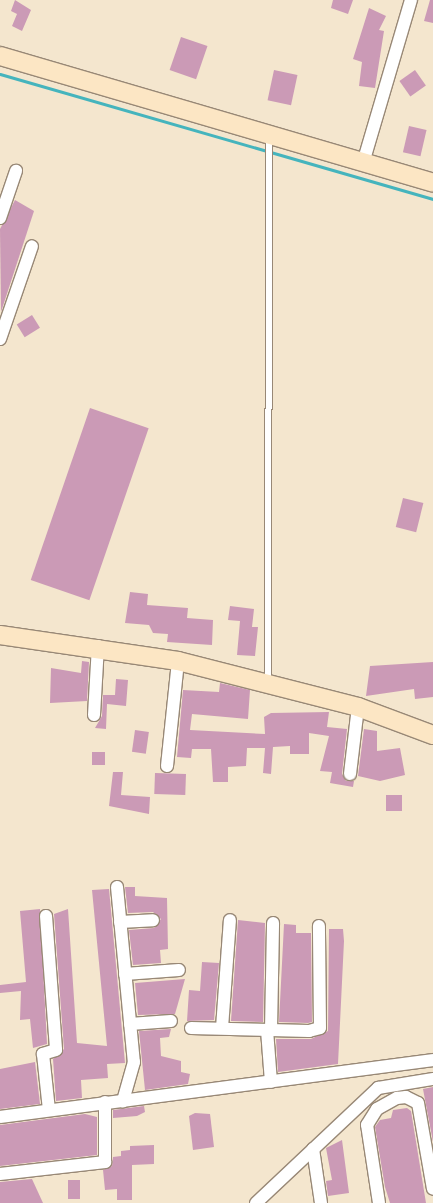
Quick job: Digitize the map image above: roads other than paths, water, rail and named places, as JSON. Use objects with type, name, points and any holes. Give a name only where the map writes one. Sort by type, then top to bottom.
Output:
[{"type":"street","points":[[363,163],[411,0]]},
{"type":"street","points":[[0,56],[270,145],[363,163],[433,183]]},
{"type":"street","points":[[0,218],[16,171]]},
{"type":"street","points":[[0,339],[4,313],[32,246]]},
{"type":"street","points":[[0,635],[98,646],[178,661],[358,707],[433,735]]},
{"type":"street","points":[[94,715],[98,646]]},
{"type":"street","points":[[167,766],[178,661]]},
{"type":"street","points":[[350,774],[358,707]]},
{"type":"street","points":[[117,887],[134,1062],[123,1101]]},
{"type":"street","points":[[46,916],[56,1050],[43,1054],[49,1110]]},
{"type":"street","points":[[120,922],[154,920]]},
{"type":"street","points":[[222,1028],[230,920]]},
{"type":"street","points":[[271,1082],[269,1030],[273,924]]},
{"type":"street","points":[[191,1028],[269,1030],[320,1028],[319,926]]},
{"type":"street","points":[[125,974],[179,970]]},
{"type":"street","points":[[130,1024],[171,1021]]},
{"type":"street","points":[[0,1117],[433,1060]]},
{"type":"street","points":[[256,1203],[378,1088],[433,1079]]},
{"type":"street","points":[[379,1203],[367,1125],[377,1109],[397,1098],[406,1097],[418,1103],[433,1190]]},
{"type":"street","points":[[0,1174],[105,1162],[105,1102]]},
{"type":"street","points":[[313,1148],[321,1203]]},
{"type":"lane","points":[[268,683],[270,145]]},
{"type":"waterway","points":[[0,74],[433,199]]}]
